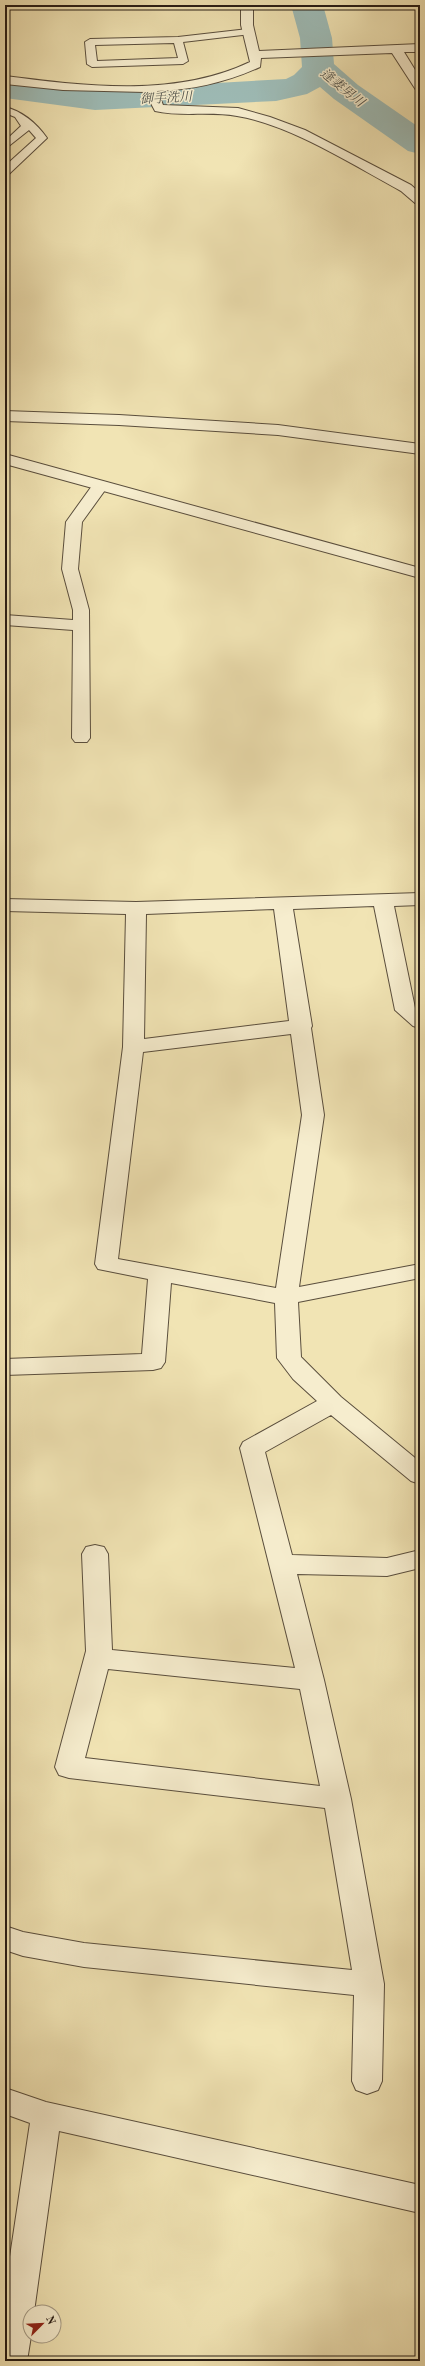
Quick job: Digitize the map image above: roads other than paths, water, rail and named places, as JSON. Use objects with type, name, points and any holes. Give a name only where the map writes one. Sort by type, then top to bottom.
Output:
[{"type":"street","points":[[5,80],[74,88],[150,90],[216,81],[241,74],[256,64],[255,55],[248,32],[246,5]]},
{"type":"street","points":[[255,55],[420,48]]},
{"type":"street","points":[[396,49],[420,87]]},
{"type":"street","points":[[150,90],[159,108],[238,112],[266,120],[301,133],[406,188],[420,200]]},
{"type":"street","points":[[5,416],[119,420],[278,430],[420,449]]},
{"type":"street","points":[[5,459],[420,573]]},
{"type":"street","points":[[81,738],[81,610],[70,569],[74,522],[100,486]]},
{"type":"street","points":[[5,620],[81,626]]},
{"type":"street","points":[[5,905],[136,908],[283,905],[420,899]]},
{"type":"street","points":[[383,901],[405,1010],[420,1022]]},
{"type":"street","points":[[283,905],[302,1026],[313,1115],[286,1298],[289,1358],[301,1373],[333,1403],[420,1475]]},
{"type":"street","points":[[136,908],[133,1048],[106,1264],[286,1298],[420,1271]]},
{"type":"street","points":[[133,1048],[302,1026]]},
{"type":"street","points":[[5,1367],[153,1362],[160,1273]]},
{"type":"street","points":[[333,1403],[252,1448],[283,1564],[311,1680],[337,1799],[369,1984],[367,2081]]},
{"type":"street","points":[[95,1554],[99,1651],[69,1767],[337,1799]]},
{"type":"street","points":[[283,1564],[387,1567],[420,1559]]},
{"type":"street","points":[[97,1658],[311,1680]]},
{"type":"street","points":[[5,1938],[23,1944],[84,1955],[369,1984]]},
{"type":"street","points":[[5,2101],[46,2115],[420,2199]]},
{"type":"street","points":[[11,2361],[46,2115]]},
{"type":"lane","points":[[178,40],[183,62],[139,52],[178,40],[248,32]]},
{"type":"lane","points":[[5,110],[19,115],[24,122],[35,129],[42,138],[5,172]]},
{"type":"lane","points":[[5,146],[24,129],[26,126],[24,122]]},
{"type":"waterway","name":"逢妻男川","points":[[307,5],[316,38],[318,67]]},
{"type":"waterway","name":"御手洗川","points":[[5,88],[95,100],[276,91],[301,85],[310,79],[318,67]]},
{"type":"waterway","name":"逢妻男川","points":[[318,67],[346,92],[420,144]]}]
